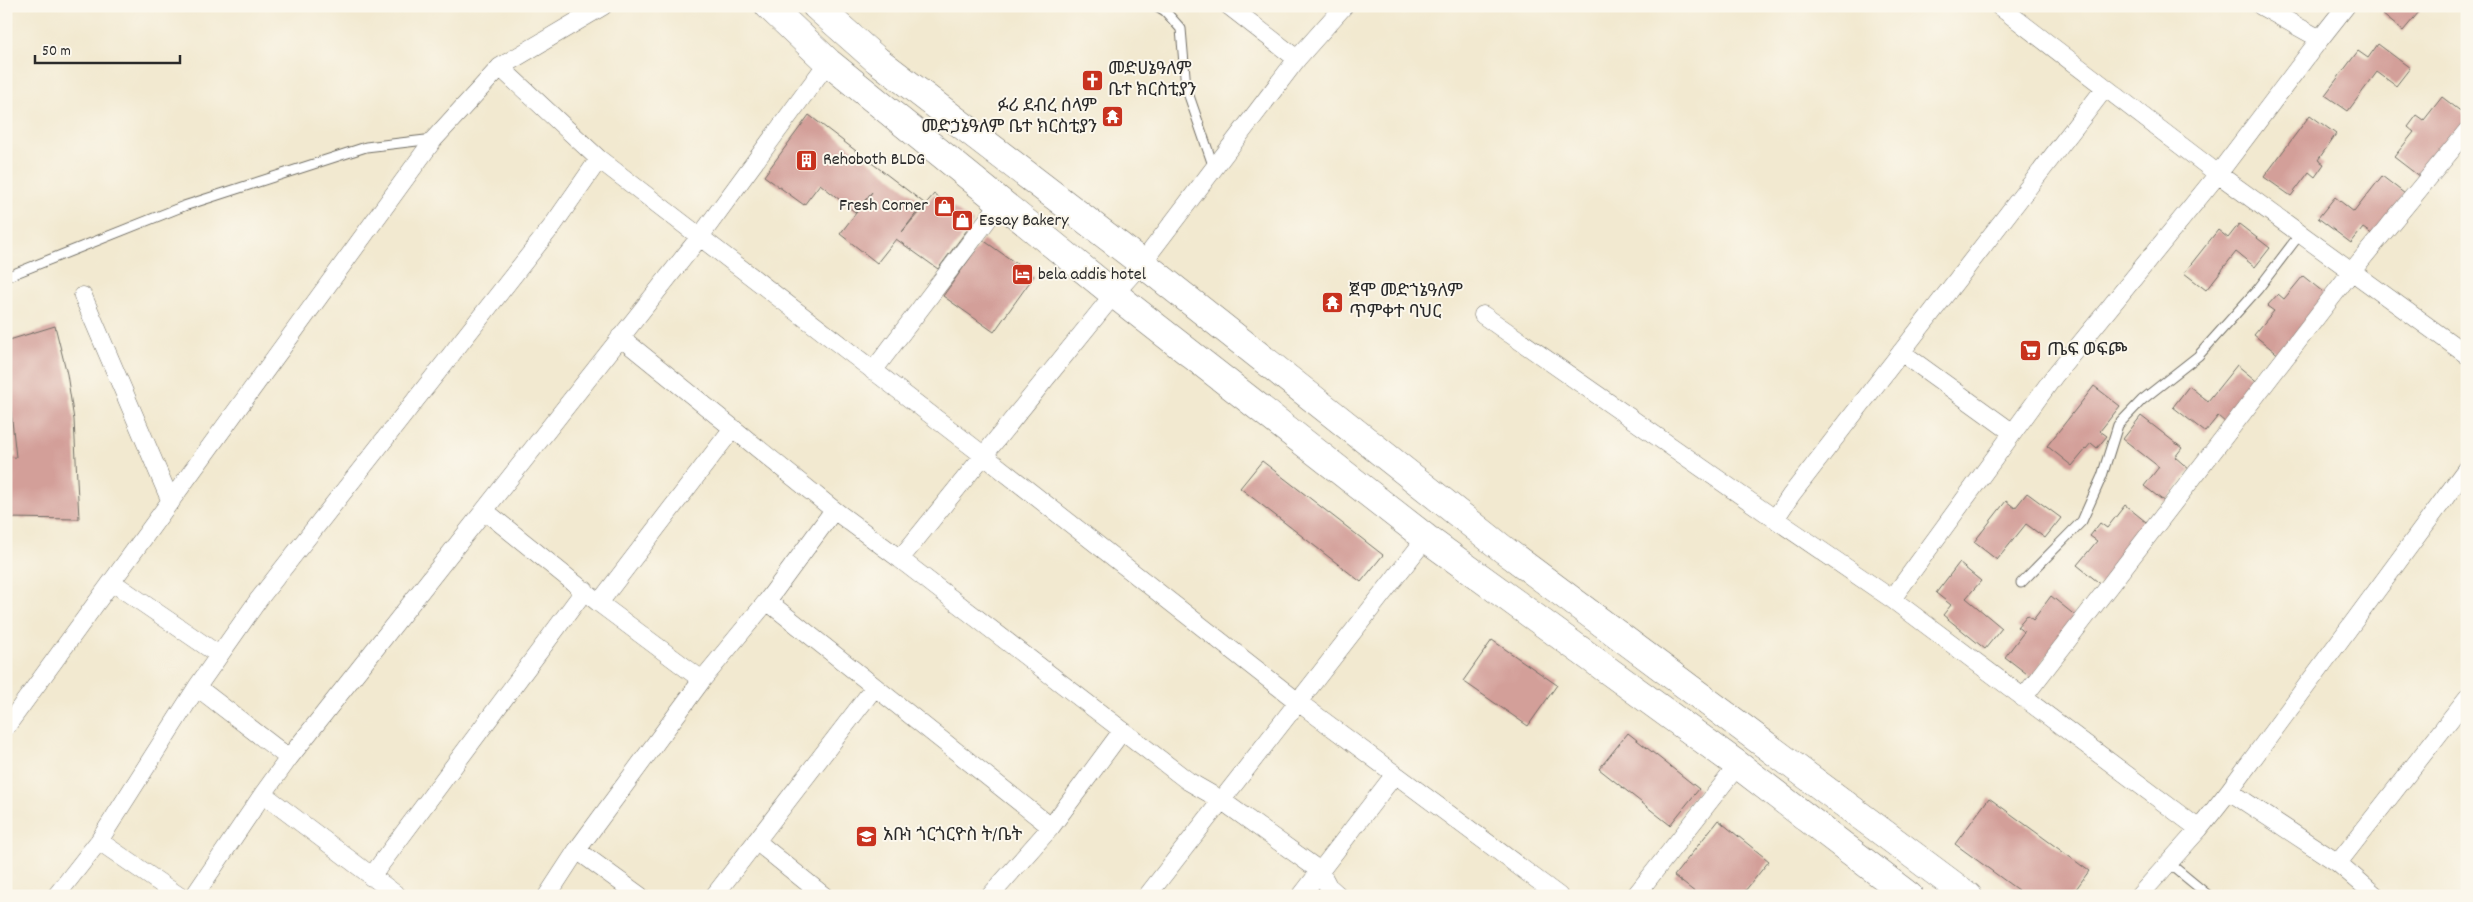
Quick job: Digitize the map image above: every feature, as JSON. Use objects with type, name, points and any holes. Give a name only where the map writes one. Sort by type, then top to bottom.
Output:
[{"type":"main road","points":[[769,6],[828,62],[1114,294],[1426,538],[1738,765],[1909,896]]},
{"type":"main road","points":[[816,6],[877,60],[1142,264],[1504,549],[1968,896]]},
{"type":"street","points":[[6,727],[434,139],[500,67],[603,6]]},
{"type":"street","points":[[1229,6],[1297,58]]},
{"type":"street","points":[[900,559],[1114,294],[1142,264],[1297,58],[1344,6]]},
{"type":"street","points":[[1999,6],[2218,174],[2467,355]]},
{"type":"street","points":[[2261,6],[2320,39]]},
{"type":"street","points":[[1892,599],[2055,375],[2218,174],[2346,6]]},
{"type":"street","points":[[194,896],[289,758],[699,238],[828,62]]},
{"type":"street","points":[[500,67],[599,159],[699,238],[983,455],[1298,702],[1559,896]]},
{"type":"street","points":[[1775,519],[2105,88]]},
{"type":"street","points":[[2023,698],[2352,272],[2467,131]]},
{"type":"street","points":[[56,896],[99,841],[197,687],[259,599],[553,225],[599,159]]},
{"type":"street","points":[[874,371],[1001,202]]},
{"type":"street","points":[[83,296],[171,502]]},
{"type":"street","points":[[1483,315],[1892,599],[2199,829]]},
{"type":"street","points":[[620,337],[834,510],[1122,731],[1188,781],[1221,800],[1320,871],[1328,886],[1339,896]]},
{"type":"street","points":[[1901,352],[2013,433]]},
{"type":"street","points":[[599,603],[733,428]]},
{"type":"street","points":[[2139,896],[2199,829],[2229,791],[2467,468]]},
{"type":"street","points":[[548,896],[577,850],[702,680],[767,601],[834,510]]},
{"type":"street","points":[[485,511],[599,603],[702,680]]},
{"type":"street","points":[[1147,896],[1426,538]]},
{"type":"street","points":[[112,582],[219,655]]},
{"type":"street","points":[[370,877],[585,590]]},
{"type":"street","points":[[767,601],[1051,827]]},
{"type":"street","points":[[197,687],[289,758]]},
{"type":"street","points":[[714,896],[874,688]]},
{"type":"street","points":[[2338,864],[2467,698]]},
{"type":"street","points":[[990,896],[1051,827],[1122,731]]},
{"type":"street","points":[[1635,896],[1738,765]]},
{"type":"street","points":[[1301,896],[1395,774]]},
{"type":"street","points":[[2229,791],[2338,864],[2376,896]]},
{"type":"street","points":[[263,794],[370,877],[398,896]]},
{"type":"street","points":[[99,841],[179,896]]},
{"type":"street","points":[[756,841],[824,896]]},
{"type":"street","points":[[577,850],[640,896]]},
{"type":"lane","points":[[1156,6],[1165,12],[1181,29],[1186,87],[1214,168]]},
{"type":"lane","points":[[6,277],[193,203],[366,147],[434,139]]},
{"type":"lane","points":[[2021,583],[2082,521],[2102,476],[2118,426],[2142,400],[2198,356],[2258,289],[2300,234]]},
{"type":"lane","points":[[2169,863],[2208,896]]},
{"type":"building","points":[[2389,6],[2424,6],[2403,31],[2382,14]]},
{"type":"building","points":[[2378,44],[2410,68],[2396,86],[2377,72],[2348,111],[2325,95],[2358,51],[2368,58]]},
{"type":"building","points":[[2442,97],[2467,116],[2467,119],[2420,177],[2394,157],[2414,132],[2408,127],[2417,115],[2424,120]]},
{"type":"building","points":[[809,115],[924,203],[902,232],[934,194],[973,222],[938,269],[896,239],[877,263],[840,234],[872,192],[855,212],[820,184],[804,205],[764,176]]},
{"type":"building","points":[[2310,115],[2336,134],[2318,160],[2324,164],[2315,177],[2309,172],[2291,196],[2264,177]]},
{"type":"building","points":[[2382,176],[2405,194],[2373,235],[2363,228],[2351,243],[2318,218],[2335,197],[2354,212]]},
{"type":"building","points":[[2239,224],[2270,248],[2255,267],[2236,252],[2206,290],[2184,273],[2218,230],[2228,238]]},
{"type":"building","points":[[983,240],[1034,276],[994,332],[943,296]]},
{"type":"building","points":[[2303,276],[2328,296],[2280,356],[2254,335],[2274,311],[2267,306],[2278,294],[2284,299]]},
{"type":"building","points":[[55,326],[67,374],[74,420],[79,519],[6,518],[6,458],[16,457],[10,402],[6,403],[6,341]]},
{"type":"building","points":[[2237,365],[2260,384],[2227,424],[2218,416],[2205,432],[2173,407],[2189,386],[2208,401]]},
{"type":"building","points":[[2094,386],[2120,406],[2100,431],[2107,436],[2097,448],[2091,443],[2072,466],[2047,446]]},
{"type":"building","points":[[2141,416],[2182,448],[2175,457],[2190,470],[2165,502],[2144,486],[2159,467],[2123,439]]},
{"type":"building","points":[[1262,461],[1383,555],[1361,582],[1240,488]]},
{"type":"building","points":[[2027,493],[2061,518],[2045,538],[2026,524],[1997,560],[1974,542],[2006,501],[2015,508]]},
{"type":"building","points":[[2125,505],[2151,526],[2103,586],[2077,565],[2097,541],[2090,536],[2100,523],[2107,528]]},
{"type":"building","points":[[1959,563],[1981,581],[1966,598],[2002,628],[1985,649],[1943,615],[1951,605],[1936,593]]},
{"type":"building","points":[[2051,596],[2077,617],[2031,677],[2005,657],[2024,632],[2017,627],[2027,615],[2033,620]]},
{"type":"building","points":[[1492,640],[1557,685],[1528,726],[1463,681]]},
{"type":"building","points":[[1628,733],[1699,789],[1670,825],[1599,769]]},
{"type":"building","points":[[1989,798],[2089,871],[2071,896],[2026,896],[1955,844]]},
{"type":"building","points":[[1718,820],[1769,861],[1741,896],[1700,896],[1674,876]]},
{"type":"place","name":"መድሀኔዓለም ቤተ ክርስቲያን","points":[[1092,80]]},
{"type":"place","name":"ፉሪ ደብረ ሰላም መድኃኔዓለም ቤተ ክርስቲያን","points":[[1113,117]]},
{"type":"place","name":"Rehoboth BLDG","points":[[807,160]]},
{"type":"place","name":"Fresh Corner","points":[[944,206]]},
{"type":"place","name":"Essay Bakery","points":[[963,221]]},
{"type":"place","name":"bela addis hotel","points":[[1022,275]]},
{"type":"place","name":"ጀሞ መድኀኔዓለም ጥምቀተ ባህር","points":[[1333,302]]},
{"type":"place","name":"ጤፍ ወፍጮ","points":[[2031,351]]},
{"type":"place","name":"አቡነ ጎርጎርዮስ ት/ቤት","points":[[867,836]]}]
